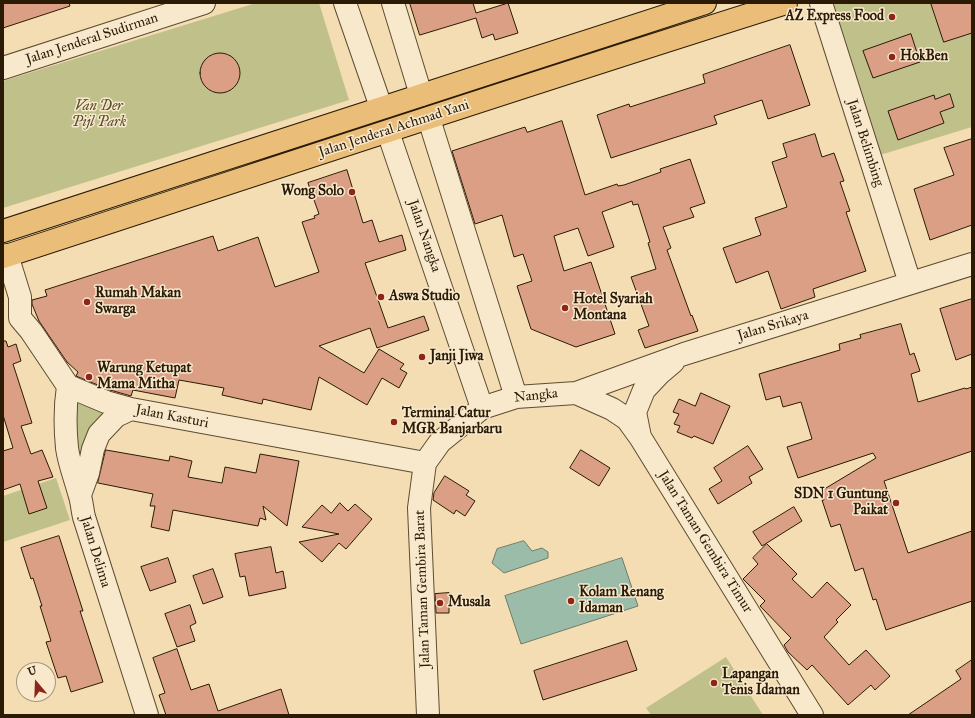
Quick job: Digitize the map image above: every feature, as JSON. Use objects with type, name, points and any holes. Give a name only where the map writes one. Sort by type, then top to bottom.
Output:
[{"type":"highway","name":"Jalan Jenderal Achmad Yani","points":[[3,231],[705,3]]},
{"type":"highway","name":"Jalan Jenderal Achmad Yani","points":[[5,256],[429,119],[624,54],[786,3]]},
{"type":"street","name":"Jalan Jenderal Sudirman","points":[[3,68],[204,3]]},
{"type":"street","points":[[345,3],[381,108]]},
{"type":"street","points":[[393,3],[421,95]]},
{"type":"street","name":"Jalan Belimbing","points":[[821,3],[910,283]]},
{"type":"street","points":[[429,119],[516,396]]},
{"type":"street","name":"Jalan Nangka","points":[[388,132],[482,408]]},
{"type":"street","points":[[5,256],[20,296],[11,321],[31,331],[68,386]]},
{"type":"street","name":"Jalan Srikaya","points":[[576,393],[684,354],[972,264]]},
{"type":"street","points":[[640,437],[635,412],[644,390],[660,373],[684,354]]},
{"type":"street","name":"Jalan Kasturi","points":[[68,386],[106,402],[131,409],[425,463]]},
{"type":"street","name":"Jalan Delima","points":[[68,386],[66,400],[67,447],[73,473],[80,495],[84,517],[147,715]]},
{"type":"street","name":"Nangka","points":[[425,463],[440,442],[482,408],[516,396],[576,393]]},
{"type":"street","name":"Jalan Taman Gembira Timur","points":[[576,393],[612,409],[627,419],[640,437],[812,715]]},
{"type":"street","points":[[80,495],[88,473],[93,449],[99,434],[116,416],[131,409]]},
{"type":"street","name":"Jalan Taman Gembira Barat","points":[[425,463],[419,508],[428,715]]},
{"type":"green space","name":"Van Der Pijl Park","points":[[256,3],[319,3],[349,100],[3,208],[3,81]]},
{"type":"green space","points":[[838,3],[972,3],[972,127],[880,155],[833,5]]},
{"type":"green space","points":[[74,402],[109,414],[79,472]]},
{"type":"green space","points":[[56,478],[70,520],[3,542],[3,496]]},
{"type":"green space","name":"Lapangan Tenis Idaman","points":[[726,657],[763,715],[651,715],[646,708]]},
{"type":"shaded area","points":[[524,541],[532,551],[542,548],[548,552],[548,558],[504,573],[492,563],[497,549]]},
{"type":"shaded area","name":"Kolam Renang Idaman","points":[[622,558],[638,606],[521,644],[505,596]]},
{"type":"building","points":[[3,3],[69,3],[70,6],[3,28]]},
{"type":"building","points":[[410,3],[473,3],[476,13],[508,3],[518,33],[495,40],[493,34],[482,38],[476,18],[420,35]]},
{"type":"building","points":[[931,3],[972,3],[972,33],[944,42]]},
{"type":"building","points":[[911,34],[920,62],[873,78],[863,51]]},
{"type":"building","points":[[790,45],[810,105],[768,119],[762,100],[714,116],[717,124],[611,158],[597,115],[629,104],[630,107],[705,83],[703,75]]},
{"type":"building","points":[[224,53],[231,56],[237,62],[240,73],[239,81],[231,90],[224,93],[216,93],[209,90],[201,81],[200,69],[203,62],[212,54]]},
{"type":"building","points":[[950,94],[954,107],[940,112],[944,123],[898,140],[888,111],[934,95],[935,99]]},
{"type":"building","points":[[562,121],[585,195],[617,184],[618,186],[624,185],[661,172],[660,169],[690,159],[705,203],[690,208],[694,217],[663,227],[671,248],[667,250],[698,331],[645,348],[638,330],[649,326],[631,277],[656,269],[648,243],[650,242],[638,204],[633,205],[632,201],[602,212],[614,247],[588,256],[578,228],[554,236],[564,271],[591,262],[615,334],[576,347],[531,329],[517,286],[532,281],[523,254],[514,257],[502,215],[475,224],[452,151],[525,127],[527,132]]},
{"type":"building","points":[[815,134],[822,157],[834,153],[844,181],[840,182],[850,211],[846,212],[866,271],[813,289],[815,297],[781,309],[768,271],[736,283],[723,248],[761,235],[755,218],[787,207],[772,162],[787,157],[783,144]]},
{"type":"building","points":[[972,139],[972,225],[930,240],[914,189],[954,175],[944,148]]},
{"type":"building","points":[[347,170],[363,223],[372,220],[379,242],[402,235],[406,250],[365,263],[388,328],[424,316],[429,330],[377,348],[370,328],[319,346],[364,373],[379,349],[404,364],[400,369],[407,373],[399,388],[382,378],[367,405],[319,377],[311,410],[263,399],[262,404],[222,395],[224,388],[179,380],[175,398],[133,390],[131,396],[110,390],[76,376],[78,372],[67,362],[39,321],[32,304],[32,300],[47,296],[45,290],[213,236],[218,251],[258,237],[275,287],[319,272],[302,222],[315,218],[314,216],[319,214],[308,183]]},
{"type":"building","points":[[972,299],[972,354],[956,360],[940,309]]},
{"type":"building","points":[[901,324],[910,355],[914,353],[920,371],[911,374],[918,402],[972,387],[972,451],[884,481],[908,553],[972,531],[972,601],[886,630],[876,599],[873,600],[863,568],[855,571],[840,524],[831,527],[822,500],[824,500],[821,491],[876,458],[873,453],[798,478],[787,447],[812,439],[801,402],[783,407],[780,396],[766,400],[759,374],[840,350],[839,344],[861,338],[860,335]]},
{"type":"building","points":[[3,341],[6,341],[8,347],[16,344],[21,361],[13,364],[32,423],[21,426],[31,454],[42,450],[53,477],[38,481],[47,508],[29,514],[20,484],[3,490],[3,451],[13,448],[3,415]]},
{"type":"building","points":[[701,393],[730,406],[713,444],[694,436],[692,438],[677,432],[680,426],[674,424],[679,414],[673,412],[679,399],[695,406]]},
{"type":"building","points":[[748,446],[763,469],[749,477],[752,483],[718,504],[709,489],[722,481],[714,468]]},
{"type":"building","points":[[106,450],[169,461],[170,456],[192,461],[188,477],[222,483],[225,467],[256,473],[260,454],[299,461],[287,526],[263,506],[266,520],[260,518],[258,526],[173,510],[169,531],[151,527],[155,506],[150,506],[153,494],[98,483]]},
{"type":"building","points":[[581,450],[610,468],[599,486],[570,468]]},
{"type":"building","points":[[445,476],[469,491],[466,495],[475,501],[465,516],[456,510],[454,514],[433,500],[434,493]]},
{"type":"building","points":[[340,503],[348,511],[355,504],[372,519],[346,549],[339,543],[322,562],[299,542],[339,534],[302,527],[322,505],[331,513]]},
{"type":"building","points":[[794,507],[802,521],[762,546],[753,532]]},
{"type":"building","points":[[59,536],[83,611],[80,611],[103,682],[71,692],[66,676],[58,678],[56,672],[56,662],[53,662],[46,642],[51,641],[40,606],[42,606],[21,548]]},
{"type":"building","points":[[767,544],[797,574],[792,579],[812,598],[827,582],[851,605],[836,620],[838,622],[824,637],[849,665],[866,650],[890,676],[875,690],[871,685],[848,705],[812,665],[807,670],[788,652],[784,645],[791,638],[760,606],[765,601],[743,579],[758,564],[753,558]]},
{"type":"building","points":[[271,547],[276,573],[283,571],[286,588],[249,596],[245,576],[240,577],[235,554]]},
{"type":"building","points":[[168,558],[176,582],[150,591],[141,567]]},
{"type":"building","points":[[213,569],[223,597],[203,604],[193,576]]},
{"type":"building","name":"Musala","points":[[449,593],[449,613],[436,613],[435,594]]},
{"type":"building","points":[[190,605],[196,623],[190,626],[195,641],[177,647],[165,614]]},
{"type":"building","points":[[627,641],[637,670],[543,700],[534,671]]},
{"type":"building","points":[[177,649],[191,690],[209,684],[218,711],[281,689],[289,715],[166,715],[159,695],[165,693],[153,658]]},
{"type":"building","points":[[972,660],[972,715],[908,715],[961,679],[956,671]]},
{"type":"place","name":"AZ Express Food","points":[[892,17]]},
{"type":"place","name":"HokBen","points":[[892,57]]},
{"type":"place","name":"Wong Solo","points":[[352,192]]},
{"type":"place","name":"Aswa Studio","points":[[381,297]]},
{"type":"place","name":"Rumah Makan Swarga","points":[[87,302]]},
{"type":"place","name":"Hotel Syariah Montana","points":[[565,308]]},
{"type":"place","name":"Janji Jiwa","points":[[422,357]]},
{"type":"place","name":"Warung Ketupat Mama Mitha","points":[[89,377]]},
{"type":"place","name":"Terminal Catur MGR Banjarbaru","points":[[394,422]]},
{"type":"place","name":"SDN 1 Guntung Paikat","points":[[896,503]]},
{"type":"place","name":"Kolam Renang Idaman","points":[[571,601]]},
{"type":"place","name":"Musala","points":[[440,603]]},
{"type":"place","name":"Lapangan Tenis Idaman","points":[[714,683]]}]
